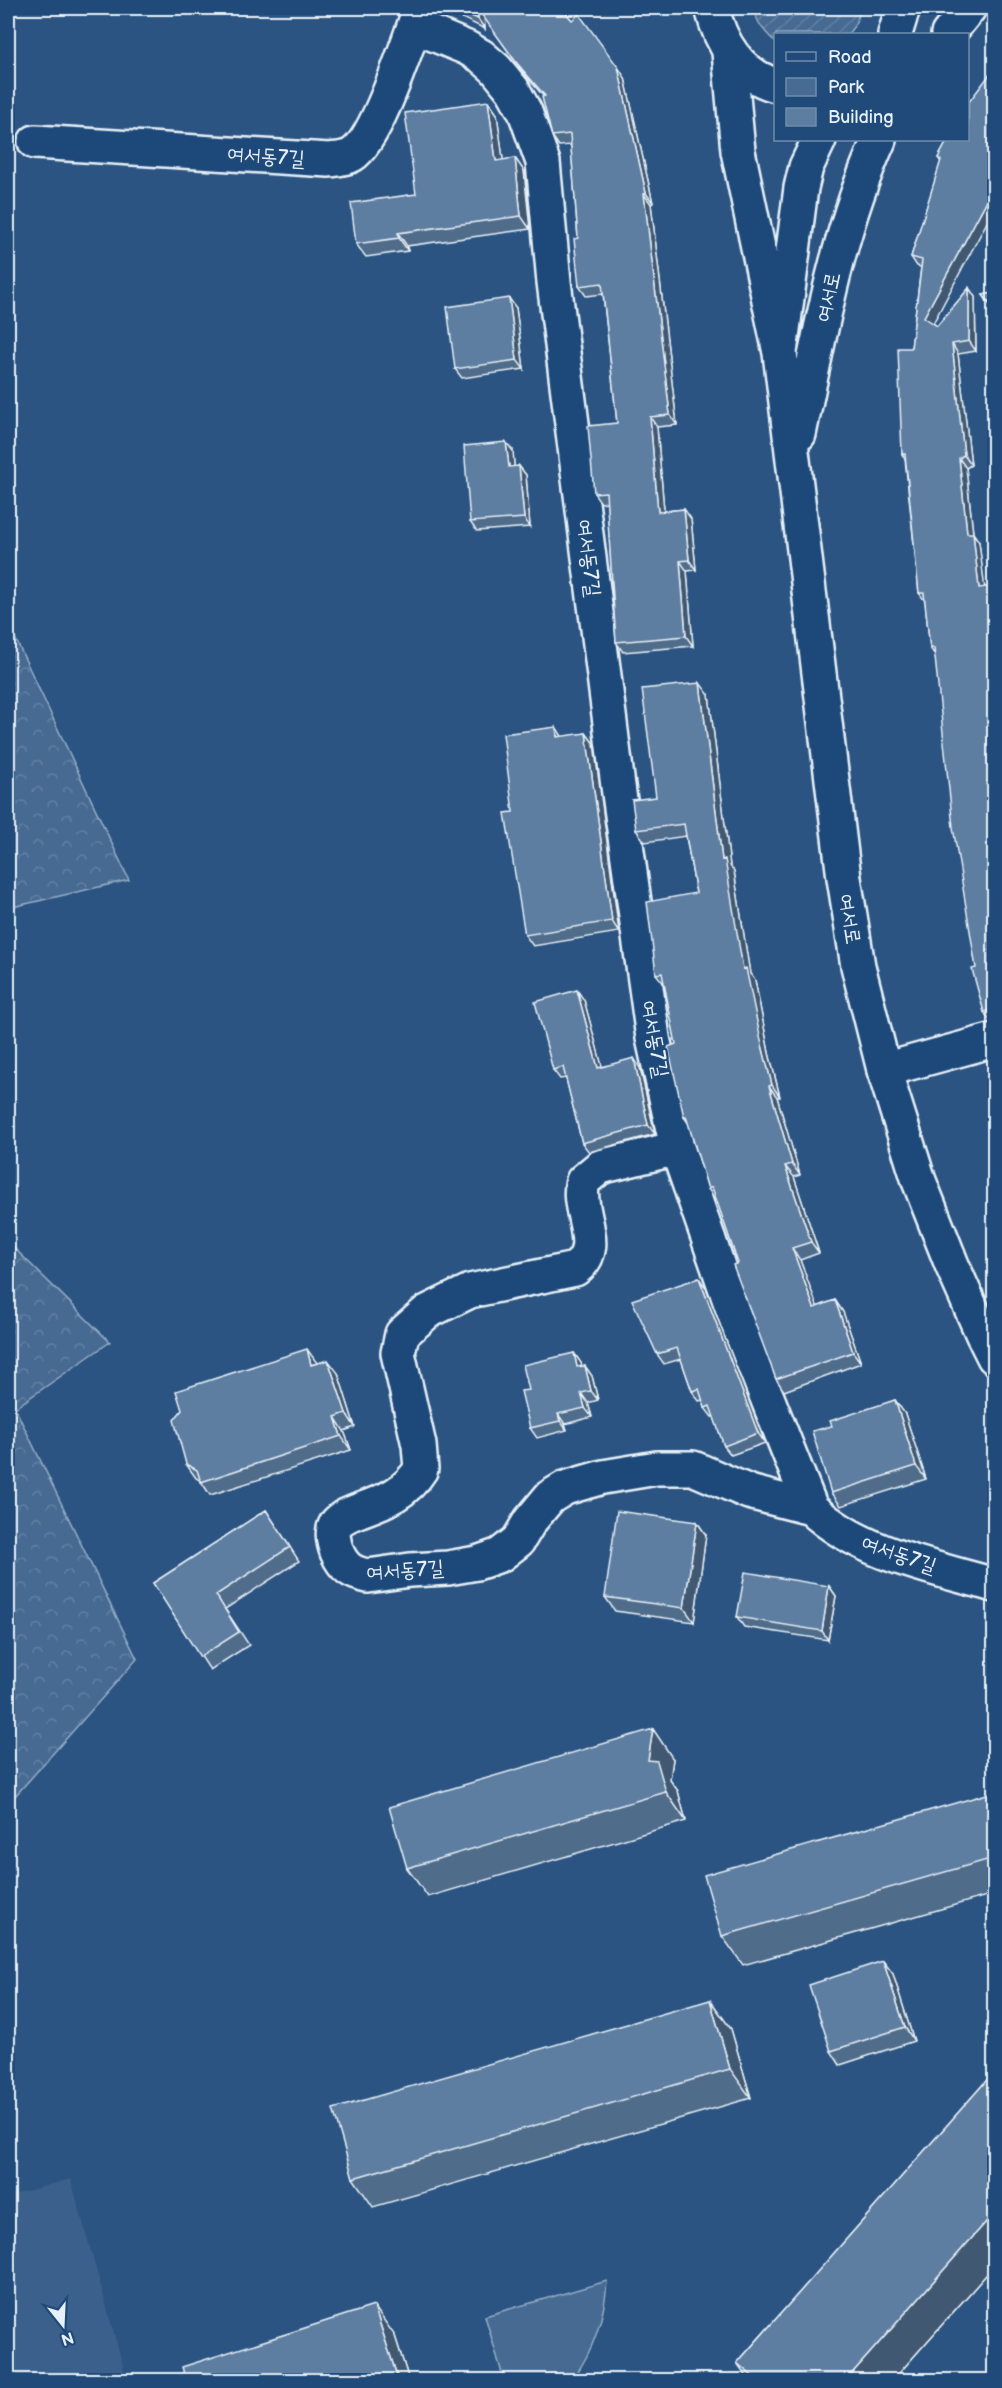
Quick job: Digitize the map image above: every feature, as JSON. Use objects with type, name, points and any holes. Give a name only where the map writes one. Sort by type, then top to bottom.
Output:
[{"type":"street","points":[[712,8],[717,29],[729,52],[747,71],[774,84]]},
{"type":"street","points":[[949,33],[969,8]]},
{"type":"street","name":"여서동7길","points":[[35,142],[342,159],[352,155],[360,148],[371,129],[391,90],[417,17],[447,38],[475,52],[513,90],[525,112],[543,162],[554,282],[618,786],[653,1038],[677,1148],[739,1326],[811,1508],[842,1532],[876,1550],[994,1585]]},
{"type":"street","name":"여서로","points":[[729,52],[732,105],[742,174],[780,353],[844,878],[858,966],[884,1070],[919,1181],[961,1285],[994,1357]]},
{"type":"street","name":"여서로","points":[[780,353],[801,188],[806,167],[819,141]]},
{"type":"street","name":"여서로","points":[[793,459],[838,253],[879,141]]},
{"type":"street","points":[[884,1070],[994,1040]]},
{"type":"street","name":"여서동7길","points":[[677,1148],[600,1167],[583,1181],[581,1197],[587,1226],[588,1256],[584,1263],[575,1269],[470,1292],[427,1312],[407,1327],[402,1334],[398,1353],[419,1445],[421,1469],[406,1489],[386,1501],[342,1518],[333,1531],[336,1549],[347,1568],[354,1573],[368,1576],[477,1563],[500,1556],[519,1540],[530,1521],[550,1497],[565,1488],[603,1477],[657,1468],[693,1468],[749,1492],[811,1508]]},
{"type":"shaded area","points":[[71,2179],[127,2380],[8,2380],[8,2196]]},
{"type":"green space","points":[[754,8],[862,8],[849,33],[774,33],[774,41],[764,31]]},
{"type":"green space","points":[[8,623],[129,880],[8,908]]},
{"type":"green space","points":[[8,1242],[110,1342],[15,1408],[137,1659],[8,1804]]},
{"type":"green space","points":[[607,2281],[604,2307],[597,2333],[586,2358],[572,2380],[504,2380],[485,2316]]},
{"type":"building","points":[[453,8],[477,8],[478,19]]},
{"type":"building","points":[[477,8],[561,8],[572,20],[579,14],[618,67],[646,193],[644,194],[670,415],[650,417],[658,512],[684,509],[689,560],[680,561],[686,636],[616,642],[606,492],[594,493],[588,426],[617,423],[602,283],[579,286],[574,239],[578,238],[570,134],[552,136],[542,97],[545,96],[516,62]]},
{"type":"building","points":[[994,69],[994,187],[924,317],[937,326],[969,288],[969,341],[952,344],[964,455],[959,458],[967,533],[973,533],[979,588],[994,586],[994,1009],[984,1012],[972,969],[976,968],[953,827],[934,648],[930,648],[924,593],[919,593],[905,454],[902,454],[898,348],[911,348],[922,260],[911,257],[941,160],[938,158],[947,141],[969,141],[969,102]]},
{"type":"building","points":[[488,101],[496,161],[515,158],[521,216],[398,233],[399,238],[356,244],[351,203],[416,194],[405,113]]},
{"type":"building","points":[[994,293],[994,307],[983,295]]},
{"type":"building","points":[[509,298],[517,360],[455,369],[447,307]]},
{"type":"building","points":[[506,442],[509,467],[519,466],[524,518],[470,522],[464,446]]},
{"type":"building","points":[[700,683],[722,860],[725,859],[743,969],[746,968],[772,1085],[769,1086],[792,1164],[785,1166],[811,1242],[792,1248],[814,1308],[835,1300],[853,1352],[776,1379],[733,1265],[738,1263],[712,1187],[708,1189],[686,1116],[684,1117],[668,1047],[676,1044],[662,973],[656,974],[647,902],[696,893],[684,824],[636,830],[632,800],[656,797],[642,689]]},
{"type":"building","points":[[556,727],[557,737],[586,733],[612,921],[525,935],[505,813],[513,812],[503,734]]},
{"type":"building","points":[[577,990],[598,1068],[634,1058],[648,1125],[582,1143],[563,1067],[553,1070],[535,1002]]},
{"type":"building","points":[[699,1278],[758,1433],[724,1446],[710,1406],[705,1408],[699,1389],[692,1391],[677,1348],[657,1354],[632,1300]]},
{"type":"building","points":[[307,1349],[311,1365],[328,1360],[346,1413],[335,1417],[341,1436],[201,1482],[197,1470],[186,1464],[174,1420],[182,1410],[176,1391]]},
{"type":"building","points":[[574,1353],[577,1367],[585,1366],[591,1391],[581,1393],[585,1408],[558,1414],[560,1421],[530,1428],[521,1391],[529,1390],[523,1365]]},
{"type":"building","points":[[895,1400],[916,1466],[831,1493],[812,1431],[832,1426],[830,1421]]},
{"type":"building","points":[[266,1510],[290,1547],[216,1595],[239,1632],[200,1657],[153,1583]]},
{"type":"building","points":[[617,1511],[697,1522],[684,1608],[605,1597]]},
{"type":"building","points":[[745,1572],[829,1586],[822,1631],[737,1617]]},
{"type":"building","points":[[653,1729],[648,1760],[657,1761],[666,1792],[407,1868],[389,1807]]},
{"type":"building","points":[[994,1792],[994,1858],[722,1936],[704,1875]]},
{"type":"building","points":[[883,1961],[905,2027],[831,2051],[809,1985]]},
{"type":"building","points":[[710,2000],[730,2069],[353,2178],[333,2109]]},
{"type":"building","points":[[994,2072],[994,2213],[846,2380],[757,2380],[737,2363]]},
{"type":"building","points":[[374,2306],[397,2376],[384,2380],[186,2380],[182,2367]]}]
